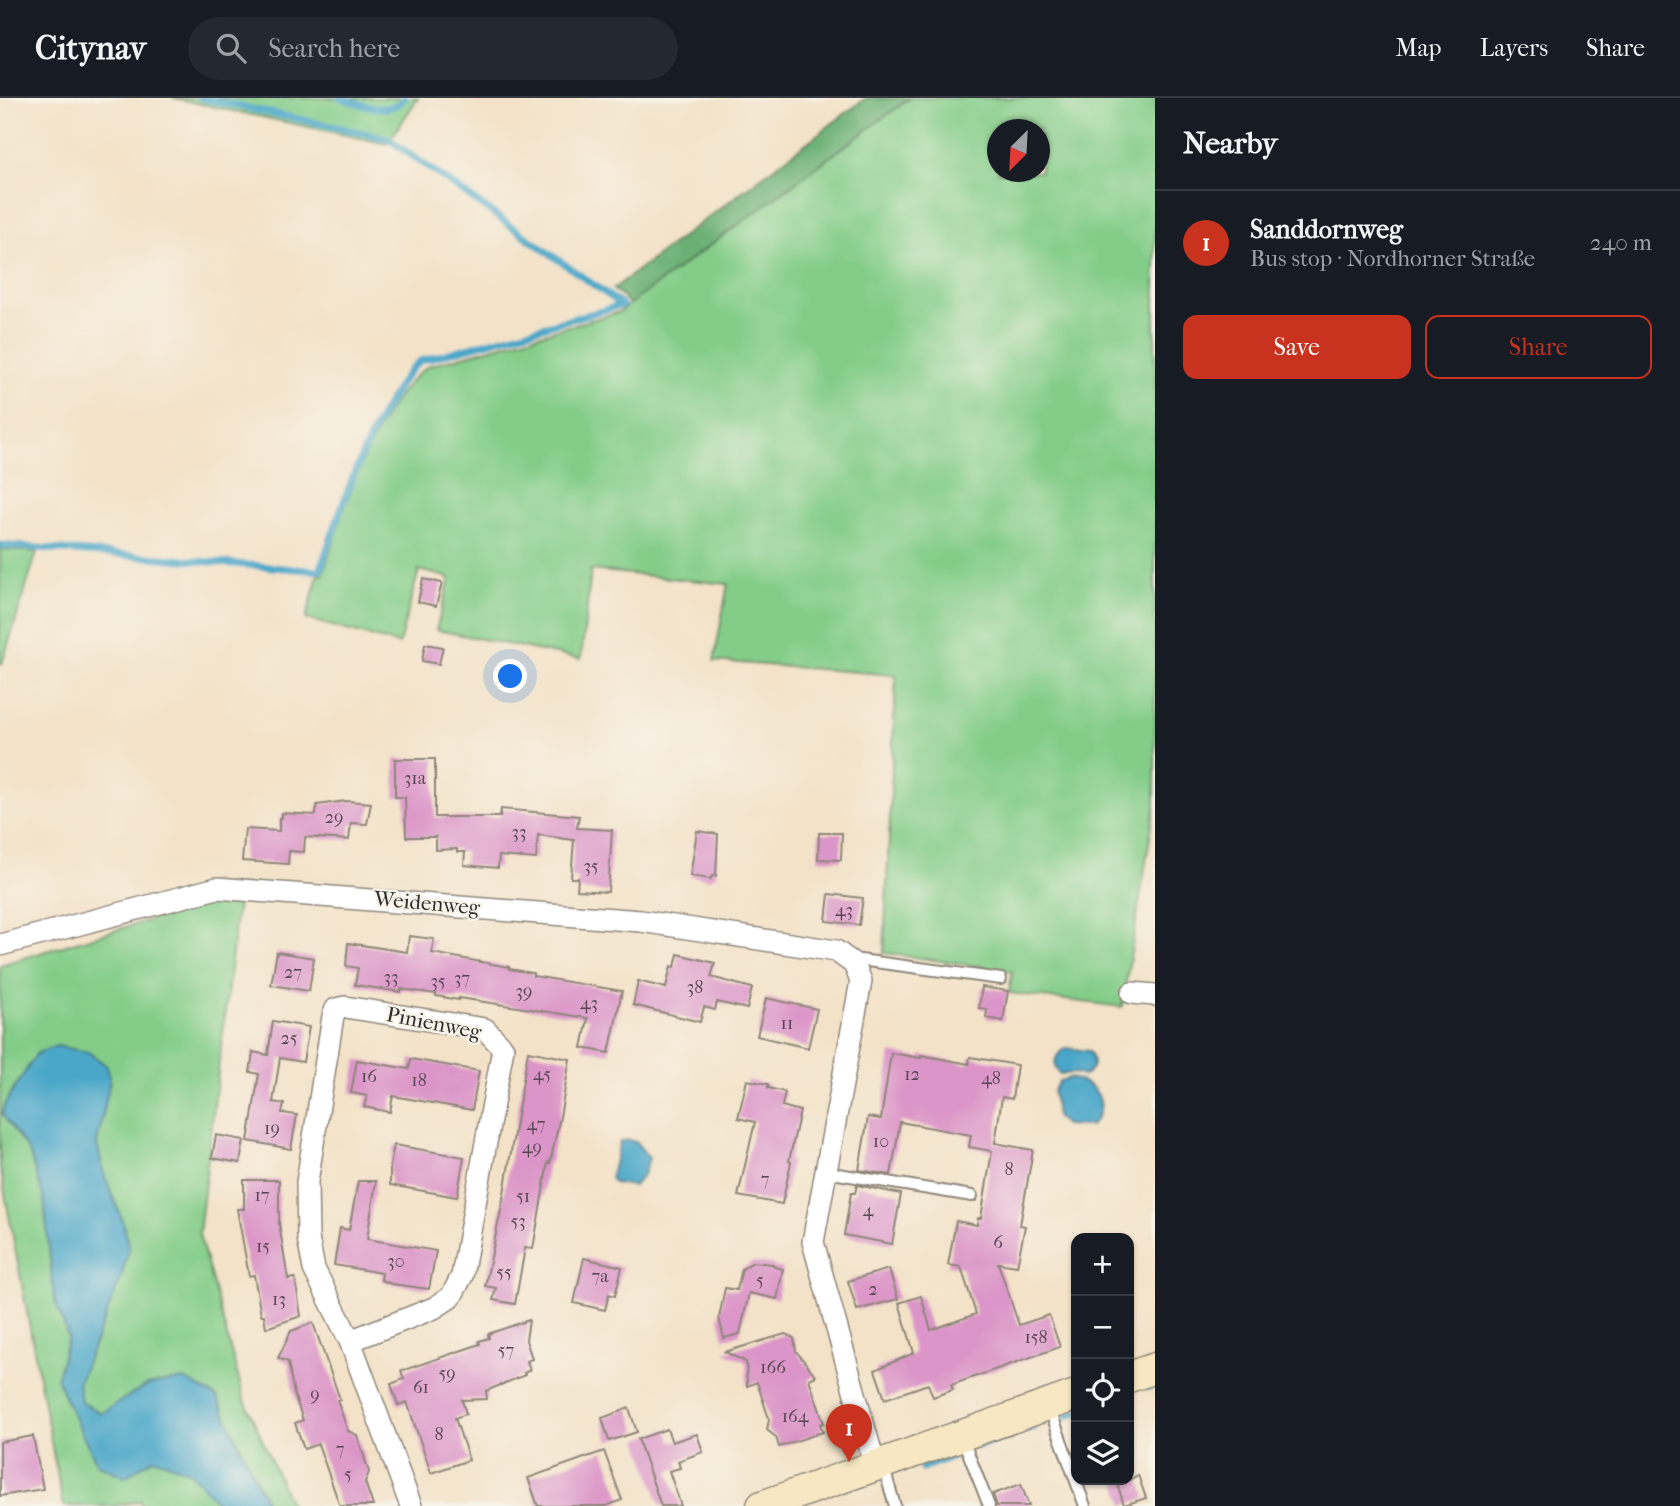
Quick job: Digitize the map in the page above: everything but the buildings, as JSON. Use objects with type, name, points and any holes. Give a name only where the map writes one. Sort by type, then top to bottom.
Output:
[{"type":"street","name":"Weidenweg","points":[[0,945],[217,888],[641,921],[836,951],[854,964]]},
{"type":"street","points":[[854,964],[861,981],[813,1242],[879,1465]]},
{"type":"street","points":[[1132,993],[1155,995]]},
{"type":"street","name":"Pinienweg","points":[[350,1341],[435,1308],[451,1297],[462,1276],[503,1048],[485,1029],[345,1007],[336,1009],[307,1182],[307,1238],[314,1269],[350,1341],[411,1506]]},
{"type":"street","points":[[1134,1375],[1155,1367]]},
{"type":"street","points":[[779,1503],[1071,1397]]},
{"type":"lane","points":[[854,964],[860,960],[1001,979]]},
{"type":"lane","points":[[826,1172],[972,1196]]},
{"type":"lane","points":[[1048,1405],[1085,1506]]},
{"type":"lane","points":[[962,1436],[989,1506]]},
{"type":"lane","points":[[879,1465],[895,1506]]},
{"type":"green space","points":[[173,98],[418,98],[387,144]]},
{"type":"green space","points":[[866,98],[910,98],[630,304],[613,289]]},
{"type":"green space","points":[[910,98],[1155,98],[1155,807],[1122,1007],[1009,993],[1012,971],[884,953],[896,675],[714,661],[728,584],[591,570],[581,659],[436,630],[450,578],[419,570],[399,644],[306,619],[318,575],[323,575],[362,461],[392,406],[409,383],[428,366],[619,312]]},
{"type":"green space","points":[[0,549],[37,552],[2,664],[0,664]]},
{"type":"green space","points":[[212,901],[238,901],[199,1234],[244,1398],[291,1506],[142,1506],[140,1501],[113,1506],[63,1506],[0,1167],[0,965]]},
{"type":"water","points":[[57,1046],[88,1052],[107,1066],[110,1080],[97,1144],[104,1174],[124,1225],[129,1249],[120,1281],[78,1383],[81,1402],[101,1413],[147,1385],[184,1379],[217,1397],[268,1506],[220,1506],[189,1471],[154,1458],[125,1477],[97,1464],[62,1392],[57,1377],[68,1337],[54,1298],[44,1200],[29,1152],[2,1114],[5,1103],[37,1053]]},
{"type":"water","points":[[1066,1048],[1089,1051],[1092,1065],[1087,1074],[1060,1074],[1057,1071],[1056,1060]]},
{"type":"water","points":[[1070,1078],[1087,1085],[1098,1096],[1100,1110],[1090,1126],[1065,1125],[1056,1117],[1053,1092],[1059,1081]]},
{"type":"water","points":[[620,1142],[636,1142],[649,1158],[644,1173],[634,1186],[614,1183],[610,1178]]},
{"type":"waterway","points":[[201,98],[387,138],[622,305]]},
{"type":"waterway","points":[[341,98],[383,108],[399,104],[405,98]]},
{"type":"waterway","points":[[0,545],[320,571],[343,503],[370,437],[393,395],[420,361],[622,305]]},
{"type":"waterway","points":[[1149,1387],[1155,1384]]},
{"type":"waterway","points":[[1067,1416],[1071,1414]]},
{"type":"waterway","points":[[979,1446],[1034,1427]]},
{"type":"waterway","points":[[922,1468],[957,1455]]},
{"type":"place","name":"Sanddornweg","points":[[849,1462]]}]
